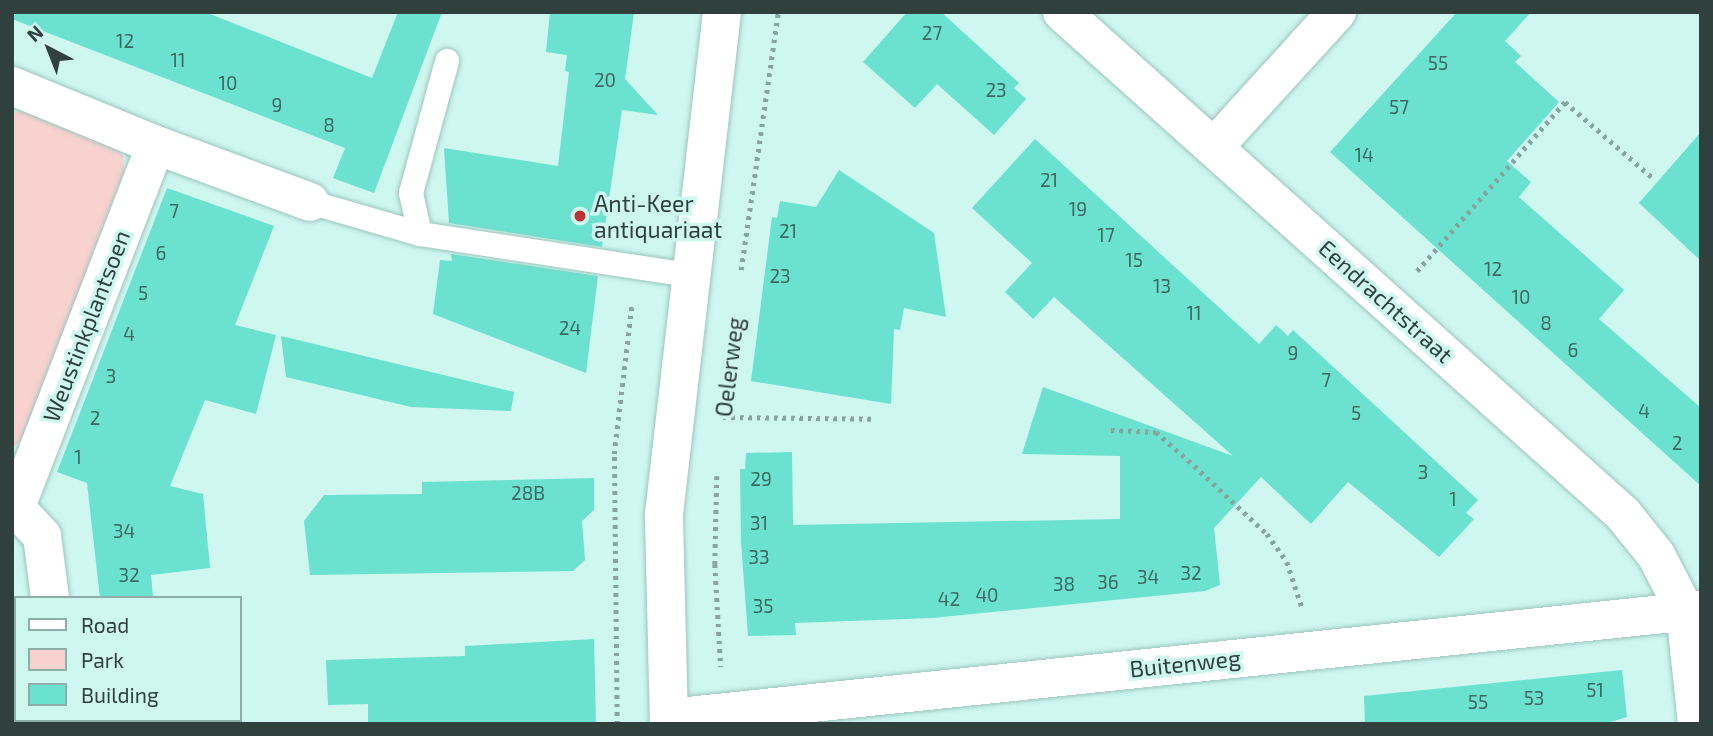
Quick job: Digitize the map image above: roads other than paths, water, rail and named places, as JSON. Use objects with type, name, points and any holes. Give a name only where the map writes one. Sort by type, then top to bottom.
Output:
[{"type":"street","points":[[669,721],[664,514],[689,275],[722,12]]},
{"type":"street","name":"Eendrachtstraat","points":[[1062,12],[1623,514],[1656,555],[1693,610]]},
{"type":"street","points":[[1214,147],[1337,12]]},
{"type":"street","points":[[12,86],[156,145],[310,202]]},
{"type":"street","name":"Weustinkplantsoen","points":[[14,506],[156,145]]},
{"type":"street","points":[[14,506],[42,536],[50,596]]},
{"type":"street","points":[[1693,610],[1697,724]]},
{"type":"street","name":"Buitenweg","points":[[669,721],[1693,610]]},
{"type":"lane","points":[[420,234],[411,194],[447,61]]},
{"type":"lane","points":[[310,202],[420,234],[689,275]]},
{"type":"place","name":"Anti-Keer antiquariaat","points":[[580,216]]}]
